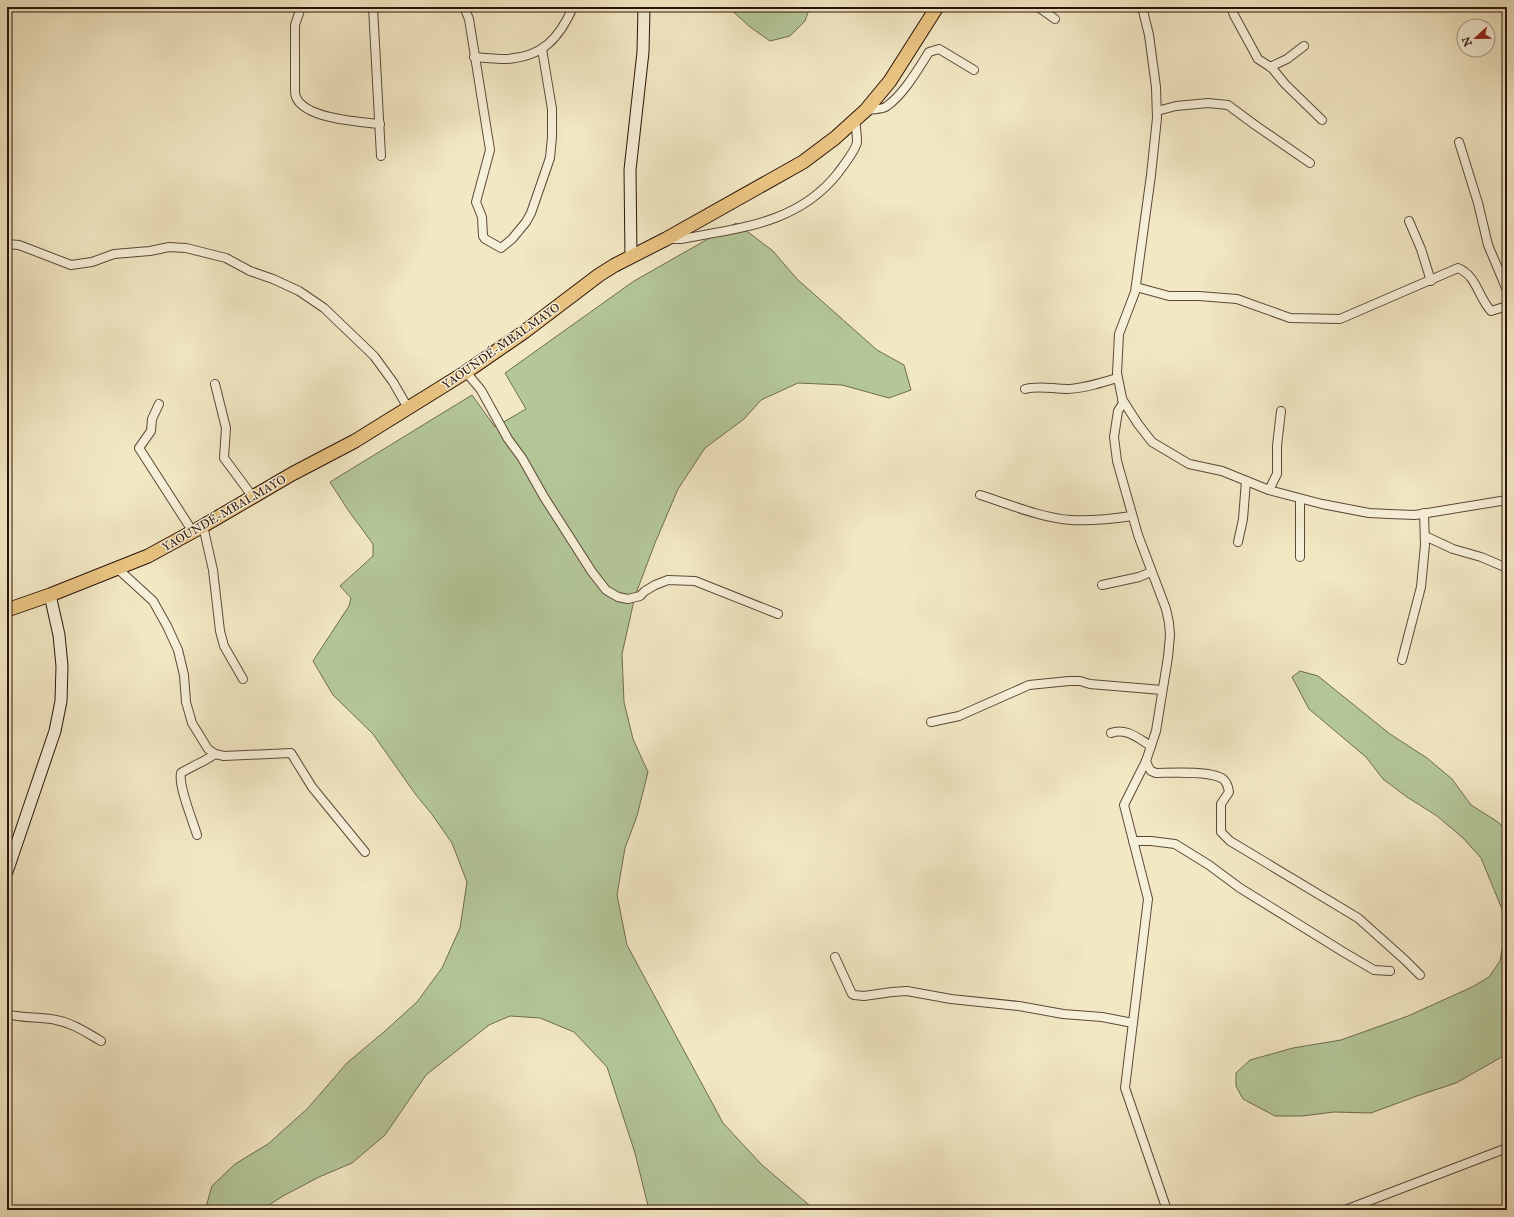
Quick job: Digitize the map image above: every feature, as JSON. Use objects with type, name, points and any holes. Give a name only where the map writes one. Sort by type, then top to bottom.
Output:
[{"type":"highway","name":"YAOUNDÉ-MBALMAYO","points":[[7,610],[118,569],[148,556],[198,529],[292,474],[355,441],[466,372],[524,332],[599,275],[803,162],[856,120],[866,110],[890,81],[938,7]]},
{"type":"main road","points":[[631,256],[630,170],[643,52],[644,7]]},
{"type":"main road","points":[[7,872],[55,731],[61,701],[62,666],[59,635],[50,595]]},
{"type":"street","points":[[301,7],[295,26],[295,88],[296,97],[300,103],[309,110],[326,116],[380,124]]},
{"type":"street","points":[[373,7],[380,124],[380,156]]},
{"type":"street","points":[[464,7],[469,19],[490,150],[476,202],[482,217],[483,236],[485,239],[501,248],[512,239],[526,222],[550,158],[552,110],[542,49]]},
{"type":"street","points":[[474,57],[505,59],[514,58],[542,49],[557,36],[568,19],[573,7]]},
{"type":"street","points":[[1038,7],[1054,19]]},
{"type":"street","points":[[1142,7],[1149,35],[1156,88],[1157,111],[1151,175],[1136,287],[1119,334],[1116,373],[1123,403],[1118,411],[1114,436],[1117,461],[1132,516],[1151,572],[1166,609],[1170,635],[1156,731],[1146,761],[1124,805],[1148,899],[1125,1088],[1167,1210]]},
{"type":"street","points":[[1231,7],[1258,59],[1270,67],[1322,120]]},
{"type":"street","points":[[1270,67],[1287,59],[1304,46]]},
{"type":"street","points":[[866,110],[888,106],[899,94],[929,52],[933,50],[939,49],[974,70]]},
{"type":"street","points":[[1157,111],[1176,106],[1208,102],[1228,105],[1310,163]]},
{"type":"street","points":[[666,239],[681,239],[758,224],[781,217],[808,201],[832,180],[846,162],[857,144],[856,120]]},
{"type":"street","points":[[1459,142],[1478,203],[1488,245],[1507,290]]},
{"type":"street","points":[[1409,221],[1422,249],[1431,281]]},
{"type":"street","points":[[7,244],[19,245],[71,265],[92,262],[114,254],[150,251],[169,247],[186,248],[226,258],[250,271],[273,278],[299,291],[324,308],[374,356],[408,408]]},
{"type":"street","points":[[1136,287],[1169,296],[1199,296],[1237,299],[1290,318],[1340,319],[1431,281],[1458,268],[1465,271],[1474,281],[1491,311],[1507,306]]},
{"type":"street","points":[[466,372],[481,390],[508,439],[522,458],[544,497],[592,572],[606,590],[618,597],[628,599],[640,596],[655,585],[668,580],[696,581],[778,614]]},
{"type":"street","points":[[1024,389],[1033,387],[1066,389],[1080,388],[1117,378]]},
{"type":"street","points":[[215,384],[226,428],[224,458],[253,497]]},
{"type":"street","points":[[1122,399],[1152,442],[1189,464],[1222,471],[1268,490],[1322,504],[1369,513],[1415,514],[1507,500]]},
{"type":"street","points":[[159,404],[152,418],[151,431],[139,448],[198,529],[213,570],[220,631],[224,646],[243,679]]},
{"type":"street","points":[[1268,490],[1277,474],[1277,446],[1281,411]]},
{"type":"street","points":[[1238,542],[1243,519],[1246,481]]},
{"type":"street","points":[[980,495],[1045,515],[1070,520],[1115,519],[1132,516]]},
{"type":"street","points":[[1300,498],[1300,557]]},
{"type":"street","points":[[1402,660],[1421,587],[1425,536],[1424,513]]},
{"type":"street","points":[[1425,536],[1453,549],[1481,557],[1507,568]]},
{"type":"street","points":[[118,569],[153,601],[167,626],[178,650],[184,676],[186,702],[192,723],[208,750],[215,754],[224,756],[291,753],[312,787],[366,852]]},
{"type":"street","points":[[1102,585],[1139,578],[1151,572]]},
{"type":"street","points":[[931,722],[958,716],[1029,685],[1080,681],[1090,684],[1162,690]]},
{"type":"street","points":[[1111,733],[1123,731],[1151,746]]},
{"type":"street","points":[[197,835],[180,778],[181,773],[205,761],[215,754]]},
{"type":"street","points":[[1146,761],[1151,771],[1156,774],[1210,774],[1223,779],[1228,785],[1229,792],[1221,804],[1221,832],[1230,841],[1358,918],[1420,975]]},
{"type":"street","points":[[1133,841],[1151,841],[1175,844],[1209,865],[1240,888],[1345,953],[1374,970],[1390,971]]},
{"type":"street","points":[[836,957],[854,996],[907,991],[951,999],[1026,1007],[1063,1014],[1102,1017],[1133,1023]]},
{"type":"street","points":[[7,1014],[17,1017],[56,1020],[70,1024],[101,1041]]},
{"type":"street","points":[[1345,1210],[1507,1148]]},
{"type":"green space","points":[[728,7],[810,7],[805,21],[790,36],[770,41],[750,27]]},
{"type":"green space","points":[[736,223],[773,251],[797,279],[877,350],[904,365],[911,390],[889,398],[842,385],[798,383],[761,400],[744,419],[705,448],[678,489],[655,543],[635,596],[622,654],[624,702],[633,739],[648,772],[637,816],[625,848],[617,895],[627,945],[723,1123],[762,1165],[815,1210],[649,1210],[635,1153],[607,1067],[574,1032],[540,1018],[510,1016],[489,1025],[426,1075],[385,1135],[352,1163],[319,1177],[283,1196],[261,1210],[205,1210],[212,1186],[235,1164],[268,1144],[308,1108],[347,1063],[417,1002],[442,968],[460,928],[467,882],[452,843],[373,734],[333,695],[313,661],[349,606],[351,598],[340,586],[373,556],[373,544],[330,482],[472,395],[495,427],[526,409],[505,373],[634,281]]},
{"type":"green space","points":[[1300,671],[1318,676],[1390,734],[1427,758],[1452,779],[1471,805],[1498,822],[1507,831],[1507,1054],[1456,1083],[1371,1113],[1334,1112],[1302,1116],[1275,1116],[1243,1099],[1236,1086],[1236,1073],[1250,1060],[1293,1048],[1341,1040],[1408,1016],[1472,987],[1489,977],[1500,961],[1504,939],[1502,909],[1481,858],[1463,838],[1437,816],[1407,797],[1383,779],[1366,757],[1309,709],[1292,677]]}]
